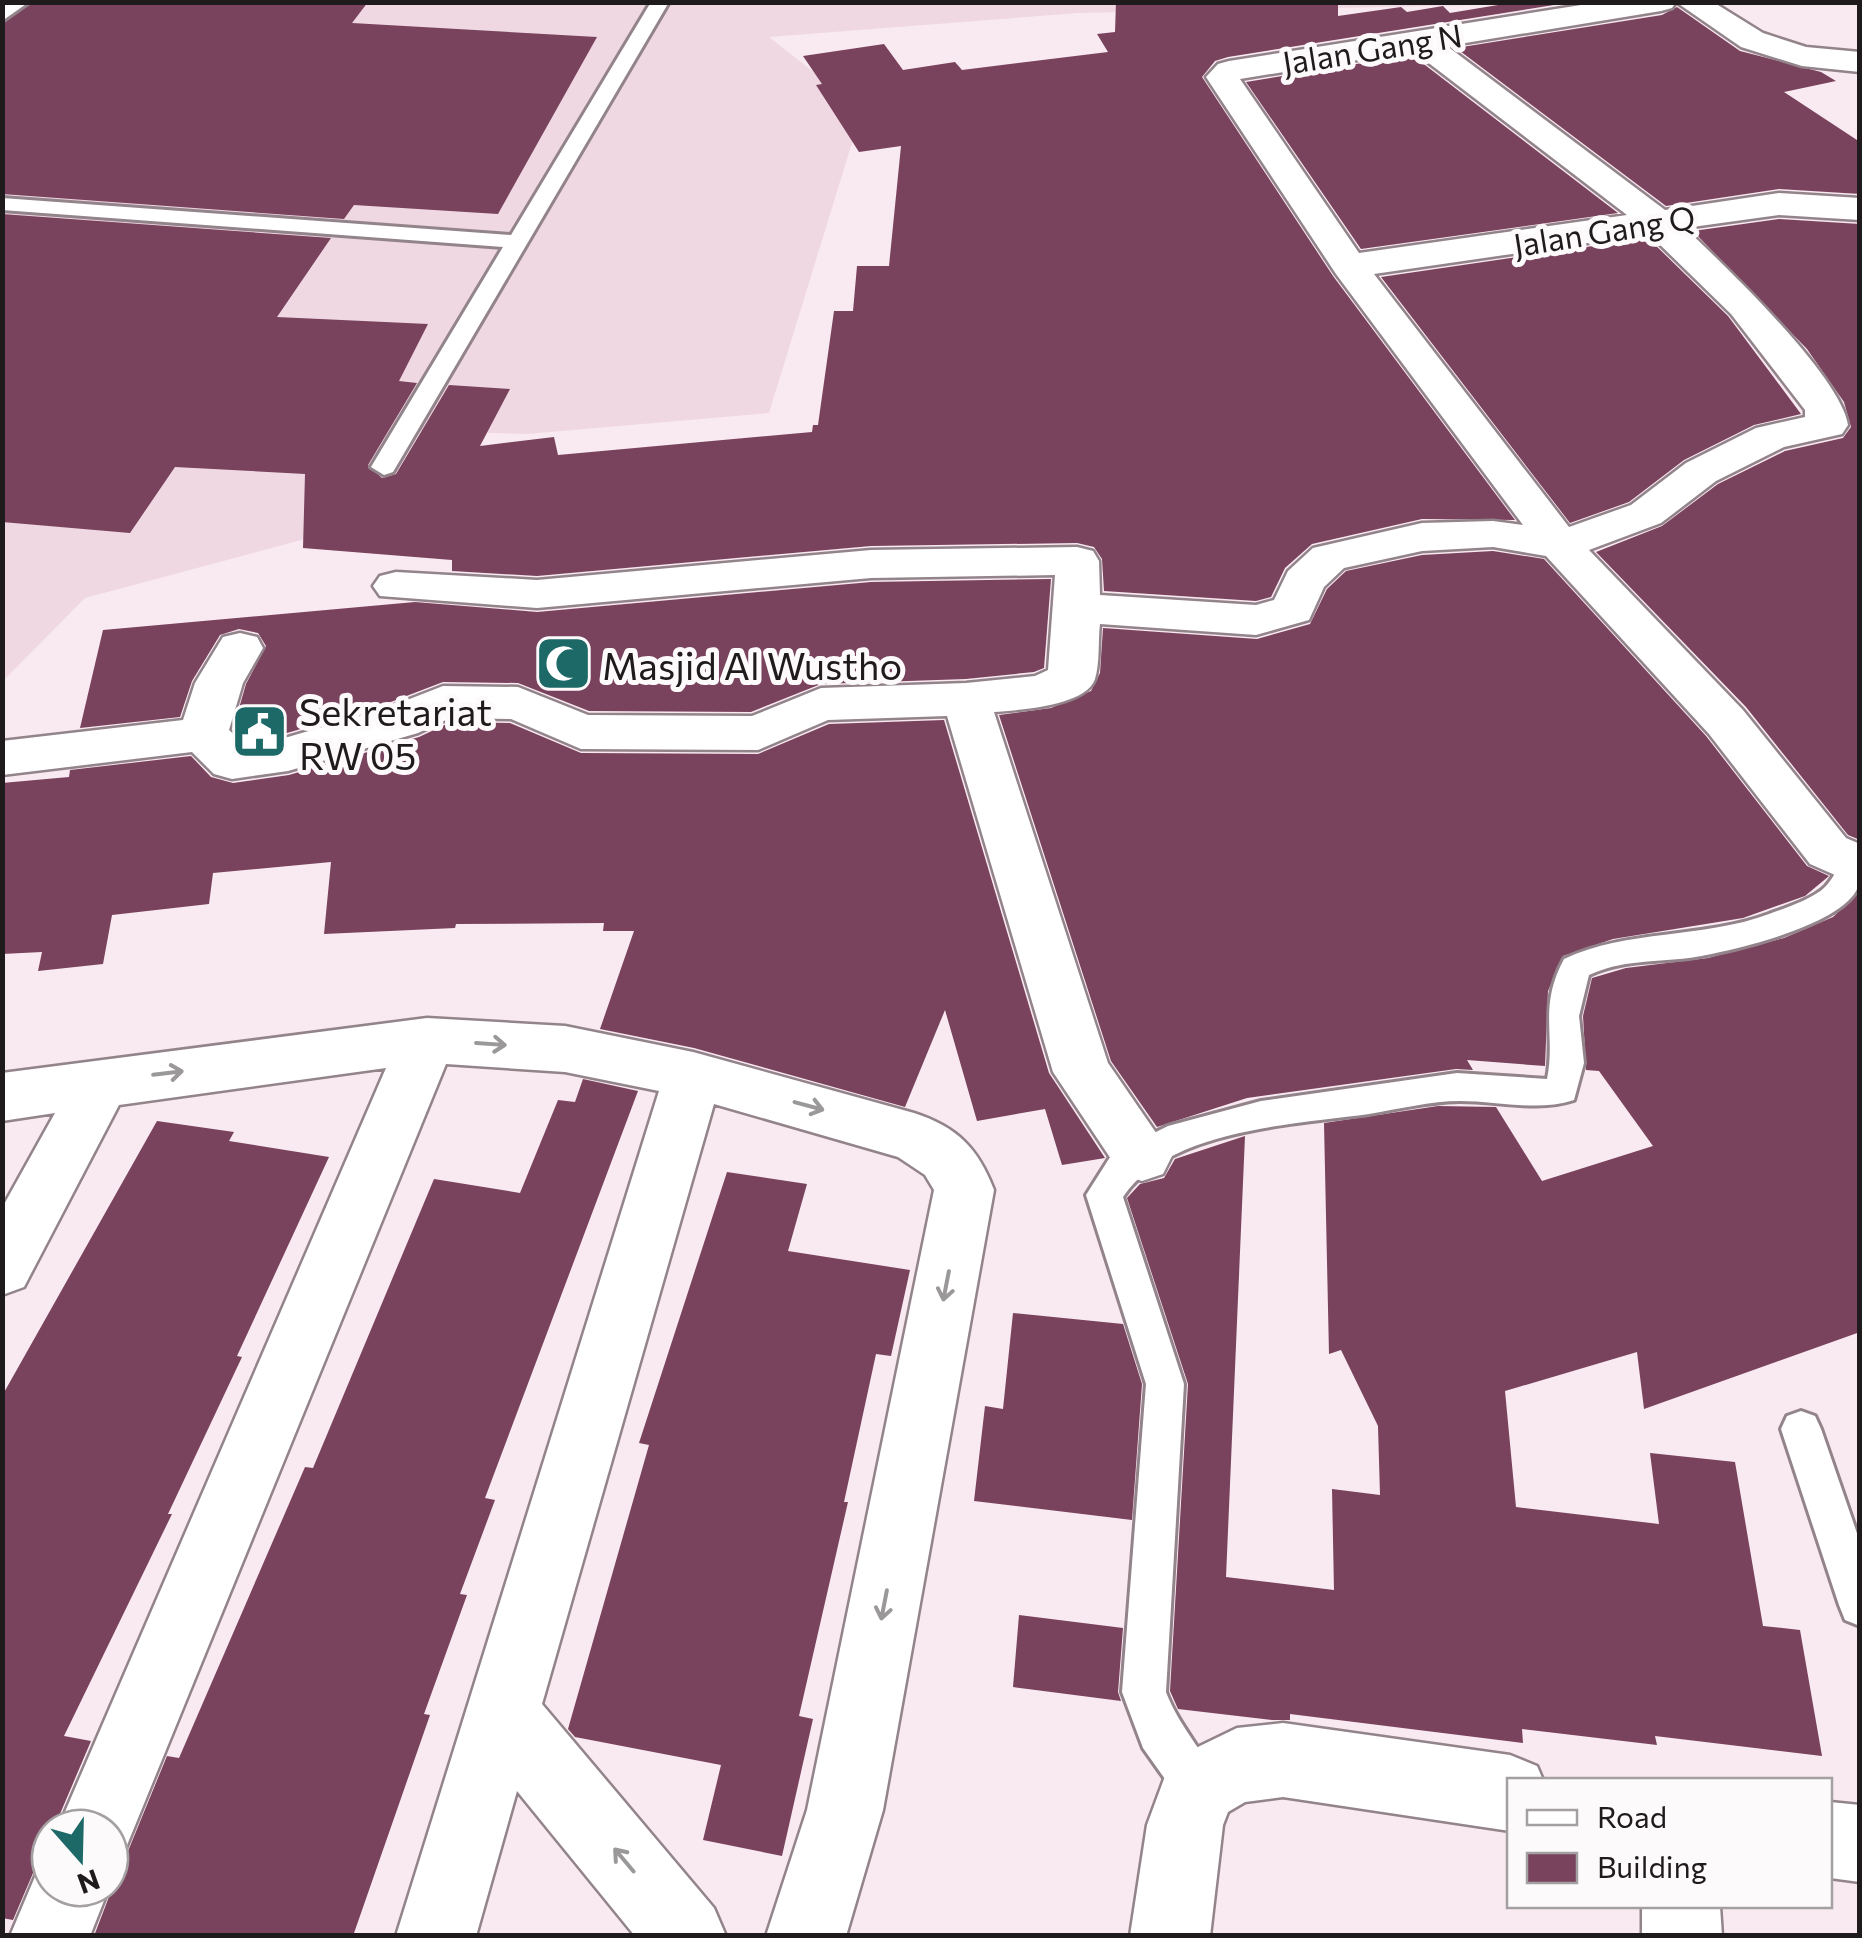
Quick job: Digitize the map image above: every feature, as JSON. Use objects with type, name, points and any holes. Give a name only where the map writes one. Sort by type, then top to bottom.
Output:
[{"type":"street","name":"Jalan Gang N","points":[[1349,266],[1229,92],[1222,77],[1229,71],[1662,2]]},
{"type":"street","points":[[1691,2],[1752,40],[1802,56],[1860,62]]},
{"type":"street","points":[[1078,608],[1256,620],[1293,610],[1304,581],[1329,558],[1422,536],[1493,534],[1560,545],[1646,514],[1700,472],[1771,437],[1827,424],[1825,409],[1744,306],[1657,221],[1419,40]]},
{"type":"street","name":"Jalan Gang Q","points":[[1349,266],[1779,204],[1860,210]]},
{"type":"street","points":[[1349,266],[1560,545],[1726,722],[1828,851],[1858,867]]},
{"type":"street","points":[[203,734],[232,762],[288,754],[401,721],[442,702],[518,703],[581,732],[758,732],[821,704],[966,699],[1042,690],[1071,680],[1078,608],[1077,561],[1063,560],[872,564],[538,594],[396,586]]},
{"type":"street","points":[[203,734],[220,683],[240,648]]},
{"type":"street","points":[[966,699],[1082,1072],[1142,1156]]},
{"type":"street","points":[[2,758],[203,734]]},
{"type":"street","points":[[104,1808],[426,1040]]},
{"type":"street","points":[[2,1098],[102,1081],[426,1040],[564,1049],[693,1075],[914,1137],[944,1152],[956,1167],[964,1190],[844,1810],[806,1936]]},
{"type":"street","points":[[436,1936],[693,1075]]},
{"type":"street","points":[[2,1268],[102,1081]]},
{"type":"street","points":[[503,1714],[686,1936]]},
{"type":"street","points":[[1170,1936],[1186,1825],[1198,1787],[1236,1766],[1283,1760],[1507,1793]]},
{"type":"street","points":[[1832,1840],[1860,1844]]},
{"type":"street","points":[[50,1936],[62,1908]]},
{"type":"street","points":[[1681,1908],[1682,1936]]},
{"type":"lane","points":[[2,16],[20,2]]},
{"type":"lane","points":[[384,467],[660,2]]},
{"type":"lane","points":[[2,204],[518,242]]},
{"type":"lane","points":[[1198,1787],[1158,1732],[1144,1692],[1165,1384],[1104,1194],[1124,1164],[1180,1136],[1261,1115],[1457,1087],[1548,1093],[1562,1090],[1567,1062],[1562,1016],[1574,968],[1604,954],[1692,945],[1774,925],[1835,897],[1858,867]]},
{"type":"lane","points":[[1801,1429],[1860,1605]]},
{"type":"shaded area","points":[[3,3],[1574,3],[1078,13],[769,37],[862,110],[769,413],[527,434],[404,430],[305,539],[85,598],[3,681]]},
{"type":"building","points":[[33,2],[368,2],[352,23],[597,37],[498,214],[354,205],[344,219],[2,194],[2,24]]},
{"type":"building","points":[[1116,2],[1338,2],[1338,16],[1401,7],[1407,12],[1443,6],[1450,13],[1516,2],[1573,2],[1228,57],[1215,61],[1202,77],[1333,276],[1515,520],[1422,519],[1312,544],[1285,568],[1271,597],[1256,601],[1104,591],[1102,559],[1094,547],[1077,543],[871,546],[537,576],[452,571],[452,560],[303,548],[305,474],[175,467],[130,533],[2,522],[2,214],[331,238],[277,317],[428,324],[399,381],[417,383],[368,465],[382,478],[396,474],[449,385],[510,389],[480,446],[554,437],[558,455],[812,432],[813,425],[818,425],[834,311],[853,311],[857,266],[889,266],[901,146],[859,152],[816,85],[822,84],[803,56],[884,44],[903,70],[955,62],[962,70],[1108,52],[1097,34],[1115,32]]},
{"type":"building","points":[[1677,7],[1740,51],[1821,72],[1836,81],[1784,92],[1860,142],[1860,194],[1779,189],[1666,206],[1456,48],[1662,15]]},
{"type":"building","points":[[1412,55],[1618,213],[1361,249],[1246,82]]},
{"type":"building","points":[[1779,219],[1860,224],[1860,840],[1848,835],[1746,707],[1596,552],[1662,526],[1718,484],[1785,451],[1843,438],[1851,427],[1844,402],[1807,349],[1693,231]]},
{"type":"building","points":[[1648,238],[1728,316],[1801,414],[1754,425],[1684,460],[1629,502],[1570,523],[1381,277]]},
{"type":"building","points":[[1493,551],[1544,559],[1706,736],[1807,866],[1829,876],[1805,896],[1743,918],[1613,939],[1563,956],[1548,991],[1545,1066],[1467,1060],[1473,1070],[1456,1069],[1247,1098],[1157,1127],[1111,1061],[999,715],[1051,708],[1091,691],[1100,673],[1103,628],[1257,639],[1310,624],[1327,589],[1346,571],[1422,555]]},
{"type":"building","points":[[1051,579],[1044,668],[1034,672],[966,679],[821,684],[751,712],[589,711],[518,683],[443,682],[383,705],[287,733],[244,739],[233,729],[246,684],[266,646],[258,633],[239,629],[220,635],[192,681],[180,717],[80,728],[103,630],[415,602],[537,612],[871,582]]},
{"type":"building","points":[[944,720],[1049,1073],[1105,1158],[1062,1165],[1045,1109],[977,1121],[945,1010],[905,1107],[694,1048],[600,1029],[634,931],[603,931],[604,923],[456,924],[455,928],[324,934],[331,862],[213,873],[209,904],[112,915],[103,964],[38,971],[42,952],[2,954],[2,783],[69,777],[70,770],[191,756],[211,777],[233,783],[289,775],[419,737],[451,722],[510,723],[581,753],[758,754],[829,724]]},
{"type":"building","points":[[1860,891],[1860,1332],[1644,1409],[1637,1352],[1505,1391],[1516,1507],[1659,1524],[1650,1453],[1735,1462],[1763,1626],[1800,1630],[1822,1756],[1655,1736],[1657,1745],[1522,1729],[1523,1743],[1290,1714],[1290,1720],[1272,1720],[1178,1709],[1170,1691],[1188,1384],[1127,1198],[1140,1184],[1164,1178],[1175,1159],[1245,1136],[1226,1577],[1334,1590],[1332,1489],[1380,1495],[1378,1426],[1341,1350],[1329,1354],[1324,1123],[1438,1106],[1496,1107],[1542,1181],[1653,1146],[1599,1071],[1586,1070],[1583,1016],[1592,978],[1626,968],[1708,958],[1784,938],[1833,917]]},
{"type":"building","points":[[583,1079],[638,1091],[485,1498],[495,1500],[460,1594],[467,1595],[424,1714],[430,1715],[353,1936],[94,1936],[105,1908],[130,1908],[130,1846],[167,1756],[179,1758],[305,1467],[313,1468],[434,1179],[520,1193],[558,1100],[575,1102]]},
{"type":"building","points":[[157,1121],[234,1132],[229,1141],[329,1157],[237,1356],[242,1357],[168,1514],[172,1514],[64,1736],[91,1741],[63,1808],[30,1808],[30,1880],[13,1920],[2,1918],[2,1396]]},
{"type":"building","points":[[727,1172],[807,1184],[788,1251],[910,1270],[891,1356],[876,1354],[844,1502],[848,1502],[799,1716],[813,1719],[782,1856],[703,1840],[721,1765],[575,1737],[568,1729],[649,1445],[639,1443]]},
{"type":"building","points":[[1013,1313],[1123,1324],[1142,1384],[1132,1520],[974,1501],[985,1406],[1003,1409]]},
{"type":"building","points":[[1019,1615],[1123,1628],[1118,1692],[1121,1701],[1013,1687]]},
{"type":"place","name":"Masjid Al Wustho","points":[[563,664]]},
{"type":"place","name":"Sekretariat RW 05","points":[[260,732]]}]
